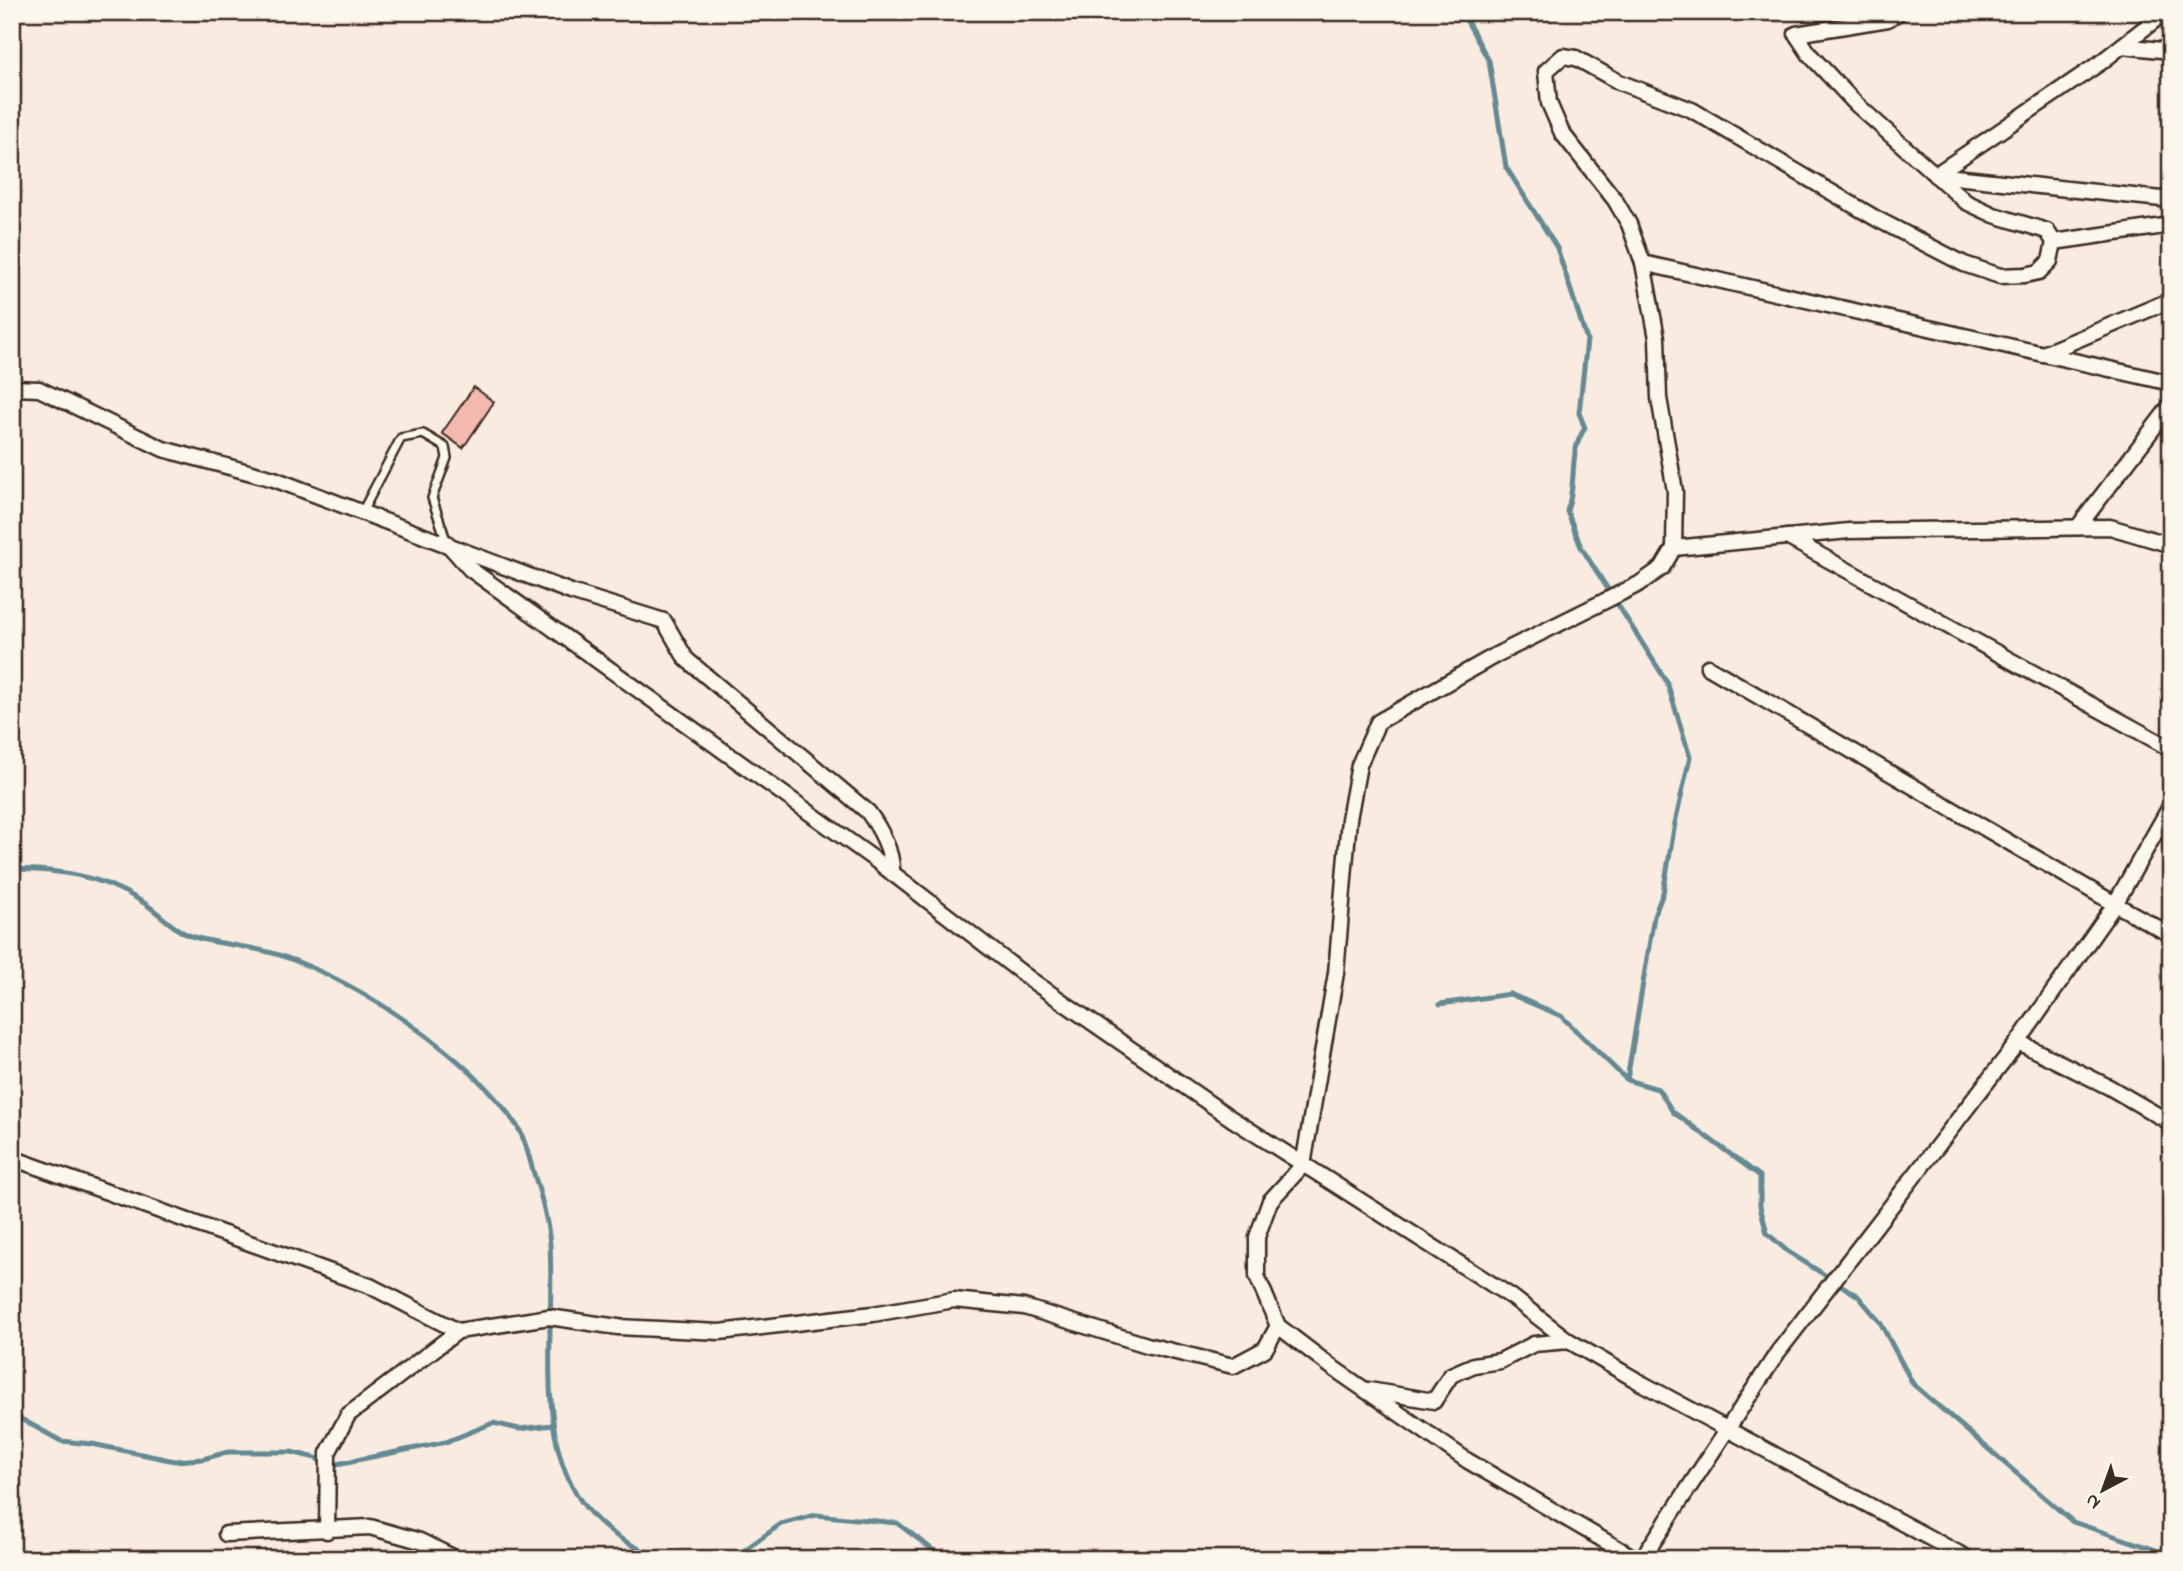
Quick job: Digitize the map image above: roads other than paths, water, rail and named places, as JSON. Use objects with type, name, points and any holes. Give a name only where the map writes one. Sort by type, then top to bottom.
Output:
[{"type":"street","points":[[1636,1559],[1468,1461],[1278,1326],[1257,1276],[1257,1237],[1270,1201],[1303,1165],[1336,973],[1349,819],[1359,765],[1378,722],[1484,661],[1639,584],[1662,568],[1674,548],[1675,491],[1659,398],[1657,338],[1643,263],[1629,224],[1615,200],[1562,134],[1549,103],[1546,71],[1563,56],[1576,58],[1619,82],[1692,110],[1877,219],[1964,264],[2000,276],[2039,272],[2050,261],[2054,242],[2047,231],[1994,215],[1966,202],[1856,104],[1810,55],[1796,34],[1888,19],[1899,12]]},
{"type":"street","points":[[1935,175],[2122,46],[2165,12]]},
{"type":"street","points":[[2122,46],[2171,51]]},
{"type":"street","points":[[1935,175],[2171,200]]},
{"type":"street","points":[[2054,242],[2171,225]]},
{"type":"street","points":[[1643,263],[2171,383]]},
{"type":"street","points":[[2043,354],[2171,300]]},
{"type":"street","points":[[12,388],[38,389],[163,449],[274,479],[360,514],[447,543],[571,592],[664,621],[686,659],[867,812],[877,824],[892,862],[892,873]]},
{"type":"street","points":[[2078,527],[2171,405]]},
{"type":"street","points":[[1674,548],[1849,531],[2078,527],[2110,527],[2171,545]]},
{"type":"street","points":[[1787,537],[2171,749]]},
{"type":"street","points":[[447,543],[470,569],[892,873],[1031,980],[1303,1165],[1512,1297],[1569,1340],[1643,1384],[1969,1559]]},
{"type":"street","points":[[1709,667],[2171,935]]},
{"type":"street","points":[[1642,1559],[1730,1429],[1778,1352],[2018,1042],[2115,904],[2171,805]]},
{"type":"street","points":[[2018,1042],[2109,1087],[2171,1124]]},
{"type":"street","points":[[12,1158],[370,1286],[458,1331]]},
{"type":"street","points":[[327,1531],[328,1453],[348,1415],[458,1331],[549,1317],[618,1327],[720,1332],[873,1314],[954,1300],[1024,1307],[1147,1345],[1233,1366],[1265,1349],[1278,1326]]},
{"type":"street","points":[[1364,1389],[1434,1401],[1451,1375],[1474,1365],[1500,1362],[1534,1344],[1569,1340]]},
{"type":"street","points":[[226,1534],[370,1527],[420,1541],[457,1559]]},
{"type":"lane","points":[[360,514],[401,438],[423,434],[445,447],[447,458],[432,498],[447,543]]},
{"type":"waterway","points":[[1462,12],[1489,61],[1506,167],[1557,248],[1587,340],[1579,413],[1585,428],[1576,448],[1567,511],[1581,547],[1667,682],[1690,757],[1663,893],[1654,916],[1627,1080]]},
{"type":"waterway","points":[[12,869],[63,873],[95,880],[126,892],[187,934],[269,952],[310,967],[343,983],[410,1024],[442,1048],[497,1100],[522,1136],[548,1226],[551,1290],[550,1384],[554,1429],[565,1470],[585,1507],[618,1537],[666,1559]]},
{"type":"waterway","points":[[1440,1004],[1510,994],[1561,1016],[1627,1080],[1658,1089],[1673,1112],[1760,1176],[1760,1206],[1767,1233],[1787,1251],[1858,1296],[1880,1322],[1913,1384],[2073,1522],[2171,1555]]},
{"type":"waterway","points":[[12,1414],[61,1441],[92,1444],[175,1461],[203,1459],[228,1452],[291,1452],[316,1458],[327,1466],[446,1442],[493,1423],[519,1429],[553,1425]]},
{"type":"waterway","points":[[732,1559],[781,1524],[816,1515],[897,1523],[945,1559]]}]
